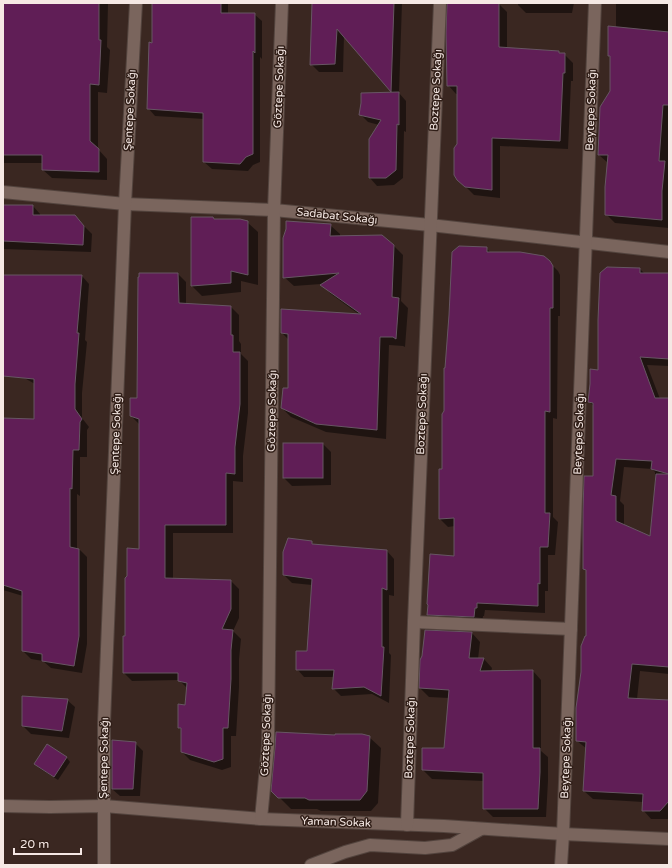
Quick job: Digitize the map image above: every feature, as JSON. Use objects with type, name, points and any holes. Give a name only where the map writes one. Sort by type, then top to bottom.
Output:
[{"type":"street","name":"Şentepe Sokağı","points":[[104,865],[104,724],[124,204],[136,3]]},
{"type":"street","name":"Göztepe Sokağı","points":[[261,819],[268,746],[274,210],[282,3]]},
{"type":"street","name":"Boztepe Sokağı","points":[[407,825],[440,3]]},
{"type":"street","name":"Beytepe Sokağı","points":[[561,865],[596,3]]},
{"type":"street","name":"Sadabat Sokağı","points":[[3,192],[124,204],[274,210],[430,225],[669,252]]},
{"type":"street","points":[[414,622],[571,630]]},
{"type":"street","name":"Yaman Sokak","points":[[3,806],[104,806],[261,819],[444,826],[669,839]]},
{"type":"street","points":[[311,865],[345,852],[370,846],[424,848],[452,845],[481,829]]},
{"type":"building","points":[[3,3],[99,3],[99,40],[101,40],[99,85],[90,84],[90,141],[99,149],[99,172],[42,170],[42,155],[3,155]]},
{"type":"building","points":[[152,3],[221,3],[221,13],[255,13],[255,53],[253,51],[253,154],[246,157],[240,164],[203,162],[203,113],[147,109],[149,42],[152,43]]},
{"type":"building","points":[[312,3],[394,3],[391,92],[337,29],[335,64],[310,65]]},
{"type":"building","points":[[447,3],[499,3],[499,47],[559,51],[559,53],[565,53],[560,141],[492,138],[492,190],[465,187],[454,175],[454,148],[457,144],[457,86],[447,86]]},
{"type":"building","points":[[608,26],[669,32],[669,105],[663,105],[659,161],[665,161],[662,191],[662,220],[605,215],[605,187],[608,155],[598,155],[600,107],[610,91]]},
{"type":"building","points":[[399,92],[399,125],[397,124],[396,170],[386,178],[369,178],[369,139],[381,120],[359,115],[361,93]]},
{"type":"building","points":[[3,205],[33,205],[33,215],[75,215],[84,226],[83,245],[3,241]]},
{"type":"building","points":[[191,217],[213,217],[214,219],[240,219],[248,221],[248,275],[231,271],[231,283],[191,286]]},
{"type":"building","points":[[286,221],[331,224],[330,236],[382,235],[394,245],[392,297],[399,298],[396,339],[393,337],[380,337],[377,430],[316,424],[281,408],[283,388],[288,388],[288,334],[281,333],[281,309],[361,314],[320,285],[339,273],[283,278],[283,238],[286,229]]},
{"type":"building","points":[[459,246],[487,247],[487,252],[520,252],[544,256],[553,266],[553,308],[550,308],[550,412],[545,411],[545,513],[550,513],[548,547],[540,547],[540,584],[538,583],[538,606],[477,603],[474,617],[427,615],[430,554],[454,556],[454,518],[439,519],[439,469],[442,469],[444,368],[449,315],[452,252]]},
{"type":"building","points":[[607,267],[640,268],[640,273],[669,273],[669,359],[640,357],[655,398],[669,398],[669,474],[669,667],[632,664],[628,698],[669,700],[669,801],[660,811],[642,811],[643,794],[583,791],[586,742],[576,741],[576,708],[581,672],[581,646],[586,636],[586,570],[583,569],[584,476],[593,476],[593,403],[588,402],[590,369],[598,370],[600,273]],"holes":[[[616,459],[652,461],[651,469],[669,474],[656,474],[650,536],[616,521],[616,496],[611,495]]]},
{"type":"building","points":[[139,273],[178,273],[179,303],[231,306],[231,335],[233,335],[233,352],[240,352],[240,404],[235,447],[235,474],[226,473],[226,525],[165,525],[165,578],[231,580],[231,609],[222,629],[233,630],[228,728],[223,728],[223,759],[214,762],[181,752],[181,728],[178,728],[178,704],[185,705],[187,683],[178,681],[178,673],[123,673],[127,548],[139,549],[139,419],[130,416],[130,398],[137,398]]},
{"type":"building","points":[[3,275],[82,275],[77,333],[79,333],[75,384],[75,409],[82,419],[80,422],[79,450],[73,450],[72,489],[70,488],[70,547],[79,549],[79,636],[74,666],[42,661],[42,654],[22,651],[22,591],[3,585],[3,418],[34,419],[34,379],[3,376]]},
{"type":"building","points":[[283,443],[323,443],[323,478],[283,478]]},
{"type":"building","points":[[288,538],[312,541],[312,544],[387,550],[387,590],[382,588],[382,647],[384,647],[381,696],[364,687],[332,689],[334,670],[296,670],[296,651],[307,651],[312,579],[283,575],[283,552]]},
{"type":"building","points":[[425,630],[472,632],[469,658],[484,658],[480,671],[533,670],[533,748],[540,748],[538,809],[483,809],[483,773],[422,770],[422,748],[444,748],[449,690],[419,688],[420,660],[422,656]]},
{"type":"building","points":[[22,696],[68,699],[62,731],[22,726]]},
{"type":"building","points":[[276,732],[335,735],[362,734],[370,736],[367,791],[360,800],[309,800],[305,798],[278,798],[271,791]]},
{"type":"building","points":[[112,740],[136,742],[133,789],[112,789]]},
{"type":"building","points":[[47,744],[67,757],[54,777],[34,764]]}]
